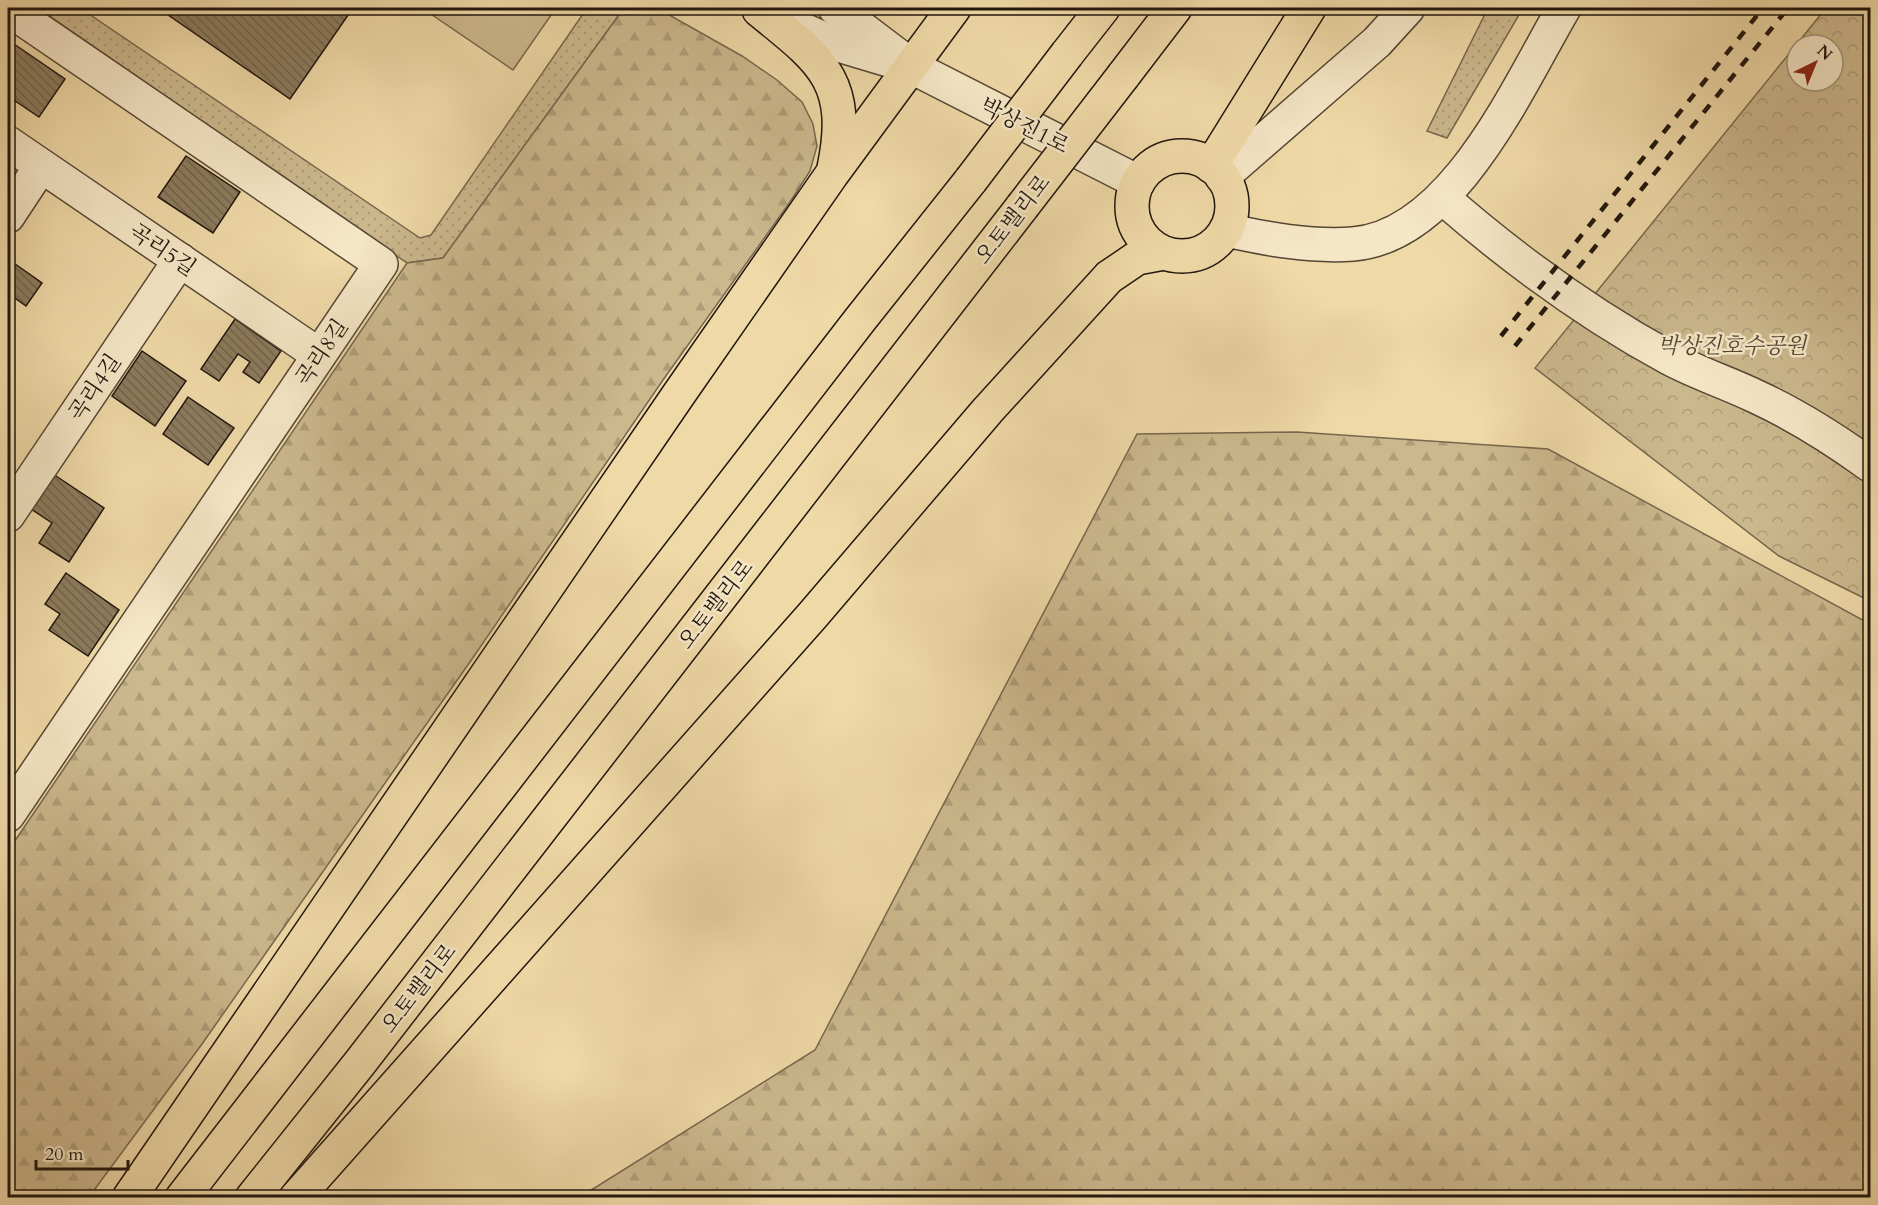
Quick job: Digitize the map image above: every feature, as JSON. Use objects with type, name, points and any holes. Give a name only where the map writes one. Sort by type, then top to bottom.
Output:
[{"type":"highway","points":[[129,1197],[456,716],[832,174],[954,8]]},
{"type":"highway","points":[[182,1197],[1103,8]]},
{"type":"highway","name":"오토밸리로","points":[[252,1197],[374,1045],[1175,8]]},
{"type":"highway","points":[[1216,172],[1250,101],[1310,8]]},
{"type":"highway","points":[[757,9],[801,45],[830,80],[838,100],[841,120],[832,174]]},
{"type":"highway","points":[[296,1197],[812,616],[988,410],[1124,265],[1150,254],[1164,253],[1178,256],[1206,250],[1226,230],[1231,217],[1231,203],[1216,172],[1185,156],[1171,158],[1146,171],[1138,182],[1133,196],[1135,224],[1152,246],[1164,253]]},
{"type":"street","name":"박상진1로","points":[[835,8],[912,67]]},
{"type":"street","points":[[1216,172],[1283,124],[1377,42],[1408,8]]},
{"type":"street","points":[[1226,230],[1272,240],[1354,244],[1381,237],[1407,225],[1443,198],[1497,126],[1564,8]]},
{"type":"street","name":"곡리8길","points":[[8,9],[381,264],[8,815]]},
{"type":"street","name":"박상진1로","points":[[757,9],[835,44],[912,67],[1138,182]]},
{"type":"street","points":[[1250,101],[1251,112],[1259,122],[1271,127],[1283,124]]},
{"type":"street","name":"곡리5길","points":[[8,143],[319,355]]},
{"type":"street","points":[[8,216],[41,166]]},
{"type":"street","points":[[1443,198],[1497,245],[1573,298],[1670,359],[1758,397],[1825,432],[1870,465]]},
{"type":"street","name":"곡리4길","points":[[8,515],[180,260]]},
{"type":"green space","points":[[38,8],[80,8],[420,238],[431,235],[587,8],[624,8],[443,258],[407,263]]},
{"type":"green space","points":[[422,8],[556,8],[513,70]]},
{"type":"green space","points":[[624,8],[657,8],[742,56],[777,80],[802,102],[813,124],[817,146],[810,171],[202,1044],[89,1197],[8,1197],[8,851],[407,263],[443,258]]},
{"type":"green space","points":[[1488,8],[1523,8],[1447,138],[1427,131]]},
{"type":"green space","name":"박상진호수공원","points":[[1826,8],[1870,8],[1870,601],[1779,556],[1535,368],[1785,59],[1785,93],[1845,93],[1845,33],[1806,33]]},
{"type":"green space","points":[[1297,432],[1548,449],[1870,624],[1870,1197],[580,1197],[815,1050],[1137,434]]},
{"type":"building","points":[[158,8],[353,8],[290,99]]},
{"type":"building","points":[[14,44],[65,79],[39,117],[8,96],[8,54]]},
{"type":"building","points":[[186,156],[240,192],[213,233],[158,197]]},
{"type":"building","points":[[8,259],[42,283],[26,306],[8,293]]},
{"type":"building","points":[[235,319],[281,351],[259,383],[243,372],[250,362],[238,354],[219,381],[201,369]]},
{"type":"building","points":[[142,351],[186,381],[155,426],[112,396]]},
{"type":"building","points":[[188,397],[234,428],[208,465],[163,434]]},
{"type":"building","points":[[50,472],[104,508],[69,562],[39,543],[52,523],[28,507]]},
{"type":"building","points":[[66,573],[119,610],[88,656],[49,630],[60,614],[45,604]]},
{"type":"railway","points":[[1501,336],[1763,8]]},
{"type":"railway","points":[[1515,346],[1788,8]]}]
